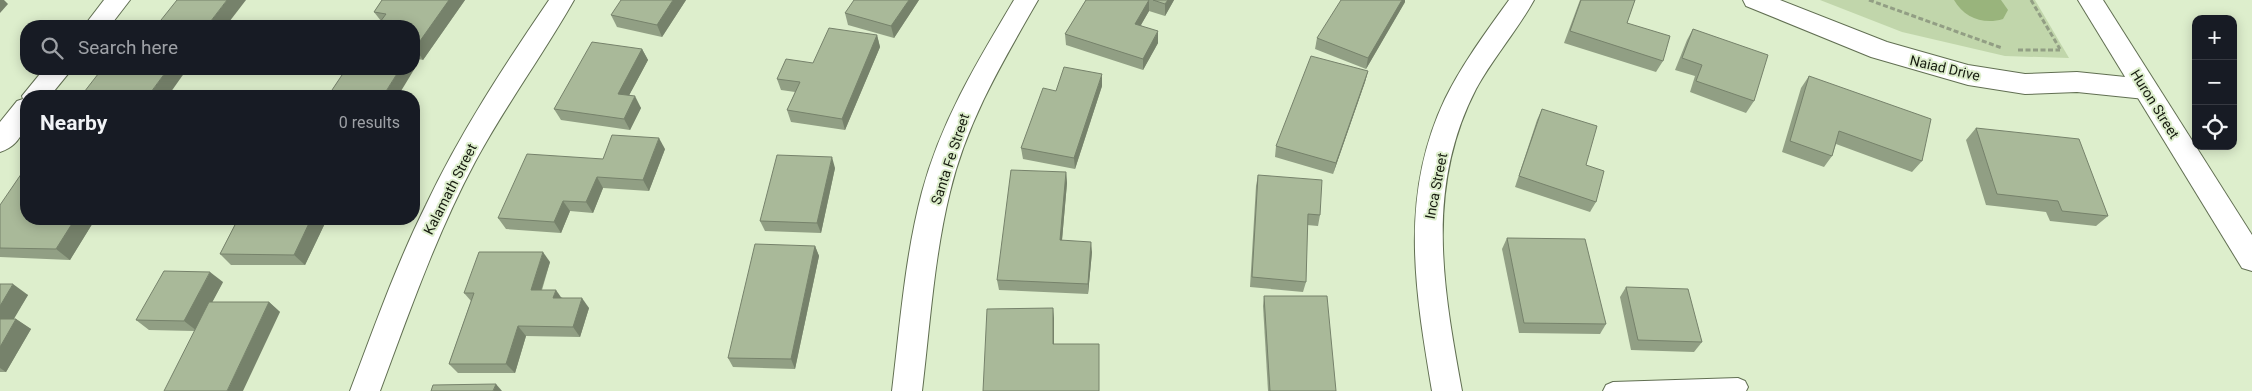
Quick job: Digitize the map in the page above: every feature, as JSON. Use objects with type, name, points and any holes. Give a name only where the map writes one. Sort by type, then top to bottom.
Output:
[{"type":"street","points":[[101,20],[118,0]]},
{"type":"street","name":"Kalamath Street","points":[[364,391],[419,251],[452,179],[509,78],[562,0]]},
{"type":"street","name":"Santa Fe Street","points":[[907,391],[922,271],[936,192],[956,132],[976,85],[1026,0]]},
{"type":"street","name":"Inca Street","points":[[1447,391],[1429,265],[1428,212],[1434,180],[1458,100],[1475,69],[1522,0]]},
{"type":"street","name":"Naiad Drive","points":[[1755,0],[1880,50],[1968,75],[2025,84],[2077,82],[2145,89]]},
{"type":"street","name":"Huron Street","points":[[2090,0],[2252,259]]},
{"type":"street","points":[[40,90],[53,75]]},
{"type":"street","points":[[0,141],[20,116]]},
{"type":"lane","points":[[1614,391],[1738,387]]},
{"type":"path","points":[[1869,0],[1942,28],[2011,50],[2060,50]]},
{"type":"path","points":[[2031,0],[2077,82]]},
{"type":"green space","points":[[1820,0],[2035,0],[2069,58],[2005,56],[1902,32]]},
{"type":"building","points":[[177,0],[227,0],[212,20],[161,20]]},
{"type":"building","points":[[382,0],[449,0],[420,41],[420,20],[382,20],[386,14],[374,12]]},
{"type":"building","points":[[621,0],[673,0],[657,25],[611,15]]},
{"type":"building","points":[[854,0],[909,0],[891,26],[845,13]]},
{"type":"building","points":[[1086,0],[1149,0],[1135,24],[1158,31],[1143,59],[1065,34]]},
{"type":"building","points":[[1153,0],[1168,0],[1165,4]]},
{"type":"building","points":[[1341,0],[1402,0],[1368,58],[1317,38]]},
{"type":"building","points":[[1581,0],[1635,0],[1627,23],[1670,36],[1663,61],[1570,31]]},
{"type":"building","points":[[829,28],[877,35],[842,119],[787,110],[800,82],[777,79],[786,59],[813,63]]},
{"type":"building","points":[[1693,29],[1768,55],[1754,101],[1696,81],[1702,65],[1682,58]]},
{"type":"building","points":[[592,42],[642,49],[618,94],[635,96],[624,119],[554,109]]},
{"type":"building","points":[[1311,56],[1368,71],[1336,163],[1276,146]]},
{"type":"building","points":[[1064,67],[1102,74],[1074,158],[1021,148],[1043,88],[1056,91]]},
{"type":"building","points":[[97,75],[164,75],[152,90],[86,90]]},
{"type":"building","points":[[342,75],[396,75],[387,90],[332,90]]},
{"type":"building","points":[[1809,76],[1931,119],[1922,161],[1839,131],[1832,156],[1790,141]]},
{"type":"building","points":[[1542,109],[1597,126],[1586,165],[1604,171],[1596,202],[1519,176]]},
{"type":"building","points":[[1976,128],[2079,139],[2108,216],[2062,211],[2058,201],[1997,194]]},
{"type":"building","points":[[612,135],[659,138],[643,180],[597,177],[586,202],[563,201],[554,222],[498,218],[527,154],[603,159]]},
{"type":"building","points":[[777,155],[832,157],[817,223],[760,221]]},
{"type":"building","points":[[1011,170],[1066,172],[1060,240],[1091,242],[1088,284],[997,280]]},
{"type":"building","points":[[1258,175],[1322,180],[1320,215],[1308,214],[1306,282],[1252,277]]},
{"type":"building","points":[[20,176],[20,225],[71,225],[56,249],[0,248],[0,205]]},
{"type":"building","points":[[235,225],[308,225],[294,255],[220,254]]},
{"type":"building","points":[[1507,238],[1585,239],[1606,324],[1524,323]]},
{"type":"building","points":[[755,244],[815,246],[791,359],[728,358]]},
{"type":"building","points":[[479,252],[543,252],[531,290],[556,290],[553,298],[582,298],[573,327],[518,326],[506,364],[449,364],[474,293],[464,293]]},
{"type":"building","points":[[164,271],[210,272],[184,321],[136,320]]},
{"type":"building","points":[[0,284],[13,284],[0,306]]},
{"type":"building","points":[[1626,287],[1688,289],[1702,342],[1638,340]]},
{"type":"building","points":[[1264,296],[1327,296],[1336,391],[1270,391]]},
{"type":"building","points":[[209,302],[269,302],[227,391],[164,391]]},
{"type":"building","points":[[1053,308],[1053,344],[1099,344],[1099,391],[983,391],[987,309]]},
{"type":"building","points":[[0,319],[16,319],[0,347]]},
{"type":"building","points":[[496,384],[493,391],[431,391],[433,385]]},
{"type":"waterway","points":[[1972,0],[1990,10]]}]
